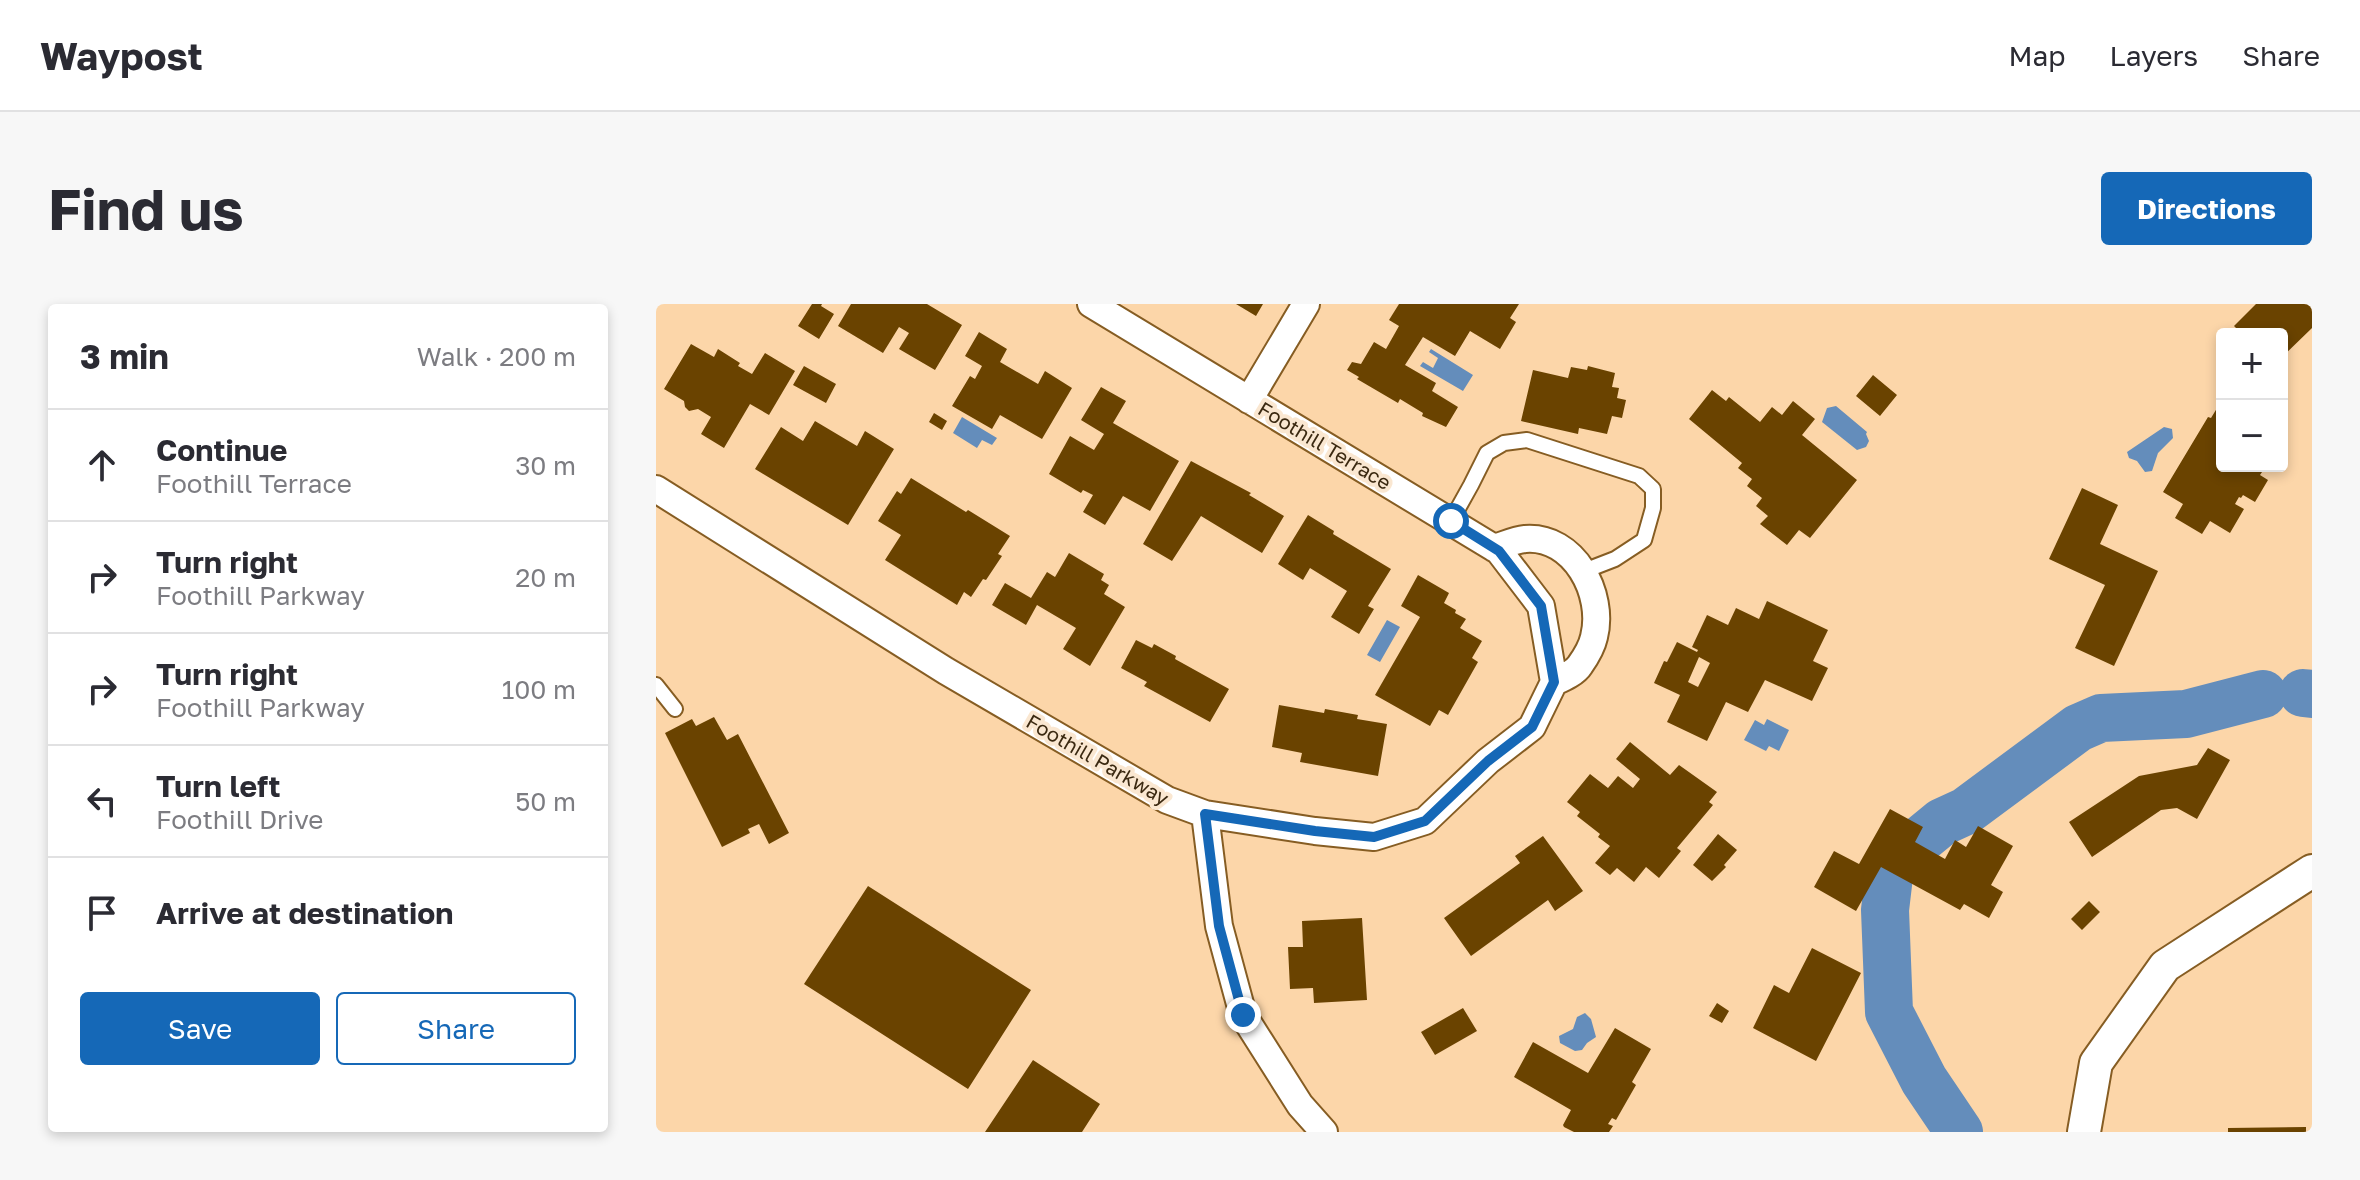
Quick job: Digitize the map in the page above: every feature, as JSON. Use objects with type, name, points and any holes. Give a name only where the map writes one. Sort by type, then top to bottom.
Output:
[{"type":"street","name":"Foothill Terrace","points":[[1091,304],[1499,551],[1541,606],[1554,682]]},
{"type":"street","points":[[1249,400],[1306,304]]},
{"type":"street","name":"Foothill Parkway","points":[[656,489],[946,671],[1167,800],[1205,814],[1374,837],[1425,821],[1488,761],[1532,727],[1554,682]]},
{"type":"street","points":[[1494,548],[1525,539],[1547,542],[1570,554],[1584,571],[1595,603],[1594,637],[1579,668],[1554,682]]},
{"type":"street","points":[[1205,814],[1219,926],[1243,1015],[1300,1105],[1324,1132]]},
{"type":"street","points":[[2084,1132],[2096,1063],[2165,966],[2312,871]]},
{"type":"lane","points":[[1451,521],[1487,453],[1504,443],[1527,440],[1639,476],[1653,489],[1653,508],[1644,540],[1615,559],[1584,571]]},
{"type":"lane","points":[[656,685],[675,709]]},
{"type":"water","points":[[1431,349],[1473,375],[1463,391],[1420,366],[1423,362],[1433,368],[1438,358],[1429,352]]},
{"type":"water","points":[[1836,406],[1867,432],[1869,441],[1866,447],[1857,450],[1822,422],[1827,408]]},
{"type":"water","points":[[962,417],[997,438],[992,445],[982,440],[977,448],[953,433]]},
{"type":"water","points":[[2164,427],[2172,429],[2173,438],[2158,453],[2152,471],[2145,472],[2137,461],[2129,458],[2127,452]]},
{"type":"water","points":[[1387,620],[1400,627],[1380,662],[1367,655]]},
{"type":"water","points":[[1767,719],[1789,730],[1779,751],[1769,746],[1766,751],[1744,740],[1755,720],[1764,725]]},
{"type":"water","points":[[1585,1013],[1591,1019],[1596,1037],[1582,1050],[1575,1051],[1560,1043],[1559,1036],[1573,1029],[1577,1017]]},
{"type":"building","points":[[812,304],[822,304],[834,314],[819,339],[798,326]]},
{"type":"building","points":[[851,304],[927,304],[962,325],[935,370],[899,349],[909,333],[899,327],[883,353],[838,326]]},
{"type":"building","points":[[1236,304],[1263,304],[1256,316]]},
{"type":"building","points":[[1399,304],[1519,304],[1510,318],[1516,322],[1500,349],[1470,331],[1455,356],[1423,337],[1405,365],[1436,383],[1432,391],[1458,407],[1446,427],[1422,416],[1423,413],[1400,399],[1398,403],[1347,370],[1352,362],[1361,364],[1374,342],[1386,349],[1399,326],[1389,320]]},
{"type":"building","points":[[2256,304],[2312,304],[2312,328],[2288,351],[2288,328],[2234,326]]},
{"type":"building","points":[[979,332],[1007,349],[1000,362],[1038,384],[1045,371],[1072,388],[1042,439],[1000,415],[992,429],[952,406],[970,376],[975,379],[982,366],[965,356]]},
{"type":"building","points":[[691,344],[714,357],[718,349],[752,374],[765,353],[795,371],[769,415],[750,404],[724,448],[701,434],[711,417],[698,409],[689,411],[684,401],[664,389]]},
{"type":"building","points":[[804,366],[836,384],[826,403],[793,385]]},
{"type":"building","points":[[1588,366],[1615,373],[1612,387],[1619,388],[1617,398],[1626,400],[1622,418],[1612,416],[1607,434],[1579,428],[1578,434],[1521,421],[1533,370],[1568,378],[1571,367],[1587,370]]},
{"type":"building","points":[[1873,375],[1897,395],[1880,416],[1856,396]]},
{"type":"building","points":[[1101,387],[1126,401],[1113,423],[1179,461],[1150,511],[1123,496],[1105,525],[1083,512],[1093,495],[1083,490],[1081,493],[1049,474],[1070,436],[1094,450],[1104,434],[1081,420]]},
{"type":"building","points":[[1712,390],[1726,401],[1729,397],[1760,422],[1772,407],[1782,415],[1793,401],[1815,419],[1802,435],[1857,480],[1810,538],[1799,530],[1787,545],[1760,524],[1768,516],[1756,506],[1762,498],[1747,486],[1752,479],[1738,468],[1742,463],[1689,419]]},
{"type":"building","points":[[2216,410],[2216,472],[2262,472],[2260,475],[2268,480],[2255,502],[2243,495],[2239,497],[2235,504],[2244,509],[2230,533],[2210,521],[2202,534],[2175,518],[2183,504],[2163,492],[2208,417],[2211,418]]},
{"type":"building","points":[[934,413],[947,421],[942,430],[929,422]]},
{"type":"building","points":[[815,421],[857,446],[865,431],[894,449],[848,525],[755,469],[781,427],[803,441]]},
{"type":"building","points":[[1191,461],[1251,493],[1249,495],[1284,516],[1262,553],[1201,516],[1172,561],[1143,544]]},
{"type":"building","points":[[911,478],[1010,536],[998,554],[1002,556],[986,580],[983,579],[971,597],[964,592],[957,605],[885,560],[901,535],[878,521],[897,491],[901,494]]},
{"type":"building","points":[[2082,488],[2118,505],[2100,544],[2158,571],[2114,666],[2075,648],[2105,585],[2049,559]]},
{"type":"building","points":[[1308,515],[1391,569],[1368,606],[1374,609],[1359,634],[1331,617],[1347,591],[1310,568],[1303,580],[1278,564]]},
{"type":"building","points":[[1069,553],[1104,574],[1101,580],[1109,585],[1104,594],[1125,607],[1090,666],[1063,649],[1076,628],[1037,605],[1026,625],[992,605],[1005,583],[1031,598],[1047,572],[1055,577]]},
{"type":"building","points":[[1418,575],[1449,593],[1444,603],[1466,619],[1460,628],[1482,641],[1472,658],[1478,662],[1448,715],[1439,710],[1430,726],[1375,695],[1420,617],[1401,606]]},
{"type":"building","points":[[1767,601],[1828,630],[1813,661],[1828,668],[1812,701],[1765,680],[1748,712],[1726,702],[1707,741],[1667,722],[1680,695],[1654,683],[1677,642],[1697,652],[1692,647],[1707,615],[1728,625],[1736,608],[1759,619]],"holes":[[[1699,657],[1710,663],[1698,687],[1688,682]]]},
{"type":"building","points":[[1136,640],[1152,648],[1154,644],[1229,689],[1210,722],[1144,686],[1147,682],[1121,668]]},
{"type":"building","points":[[1279,705],[1324,713],[1325,709],[1387,724],[1378,776],[1300,762],[1302,753],[1272,747]]},
{"type":"building","points":[[714,717],[727,740],[738,734],[789,833],[769,844],[759,824],[748,829],[750,833],[722,847],[665,733],[692,719],[696,726]]},
{"type":"building","points":[[1630,742],[1670,775],[1679,765],[1717,792],[1709,802],[1713,805],[1677,848],[1681,851],[1659,878],[1646,867],[1634,882],[1617,868],[1610,875],[1595,863],[1610,846],[1577,816],[1580,812],[1567,802],[1590,774],[1608,788],[1618,776],[1633,788],[1640,779],[1616,759]]},
{"type":"building","points":[[2208,748],[2230,760],[2197,819],[2177,808],[2161,810],[2092,857],[2069,822],[2139,776],[2197,765]]},
{"type":"building","points":[[1890,809],[1923,827],[1915,842],[1945,859],[1955,840],[1966,847],[1978,826],[2013,846],[1991,885],[2003,892],[1989,918],[1964,904],[1960,910],[1881,867],[1856,911],[1814,887],[1834,851],[1859,864]]},
{"type":"building","points":[[1718,834],[1737,850],[1712,881],[1693,865]]},
{"type":"building","points":[[1543,836],[1583,891],[1555,911],[1548,900],[1471,956],[1444,918],[1520,863],[1515,856]]},
{"type":"building","points":[[868,886],[1031,990],[968,1089],[804,984]]},
{"type":"building","points":[[2089,901],[2100,912],[2082,930],[2071,919]]},
{"type":"building","points":[[1362,918],[1367,1000],[1314,1003],[1313,988],[1290,989],[1288,947],[1303,947],[1302,921]]},
{"type":"building","points":[[1812,948],[1861,973],[1816,1061],[1753,1028],[1774,985],[1789,993]]},
{"type":"building","points":[[1717,1003],[1729,1011],[1722,1023],[1709,1016]]},
{"type":"building","points":[[1463,1008],[1477,1031],[1435,1055],[1421,1032]]},
{"type":"building","points":[[1615,1028],[1651,1049],[1632,1082],[1636,1085],[1616,1120],[1612,1118],[1608,1124],[1613,1126],[1609,1132],[1574,1132],[1564,1127],[1571,1110],[1514,1077],[1533,1042],[1588,1073]]},
{"type":"building","points":[[1033,1060],[1100,1104],[1082,1132],[985,1132]]},
{"type":"building","points":[[2306,1127],[2306,1132],[2228,1132],[2228,1128]]},
{"type":"waterway","points":[[2303,693],[2312,694]]},
{"type":"waterway","points":[[1959,1132],[1924,1080],[1889,1012],[1885,910],[1889,876],[1903,854],[1942,822],[1966,811],[2078,728],[2101,718],[2186,714],[2263,694]]},
{"type":"route","points":[[1243,1015],[1219,926],[1205,814],[1374,837],[1425,821],[1488,761],[1532,727],[1554,682],[1541,606],[1499,551],[1451,521]]}]
